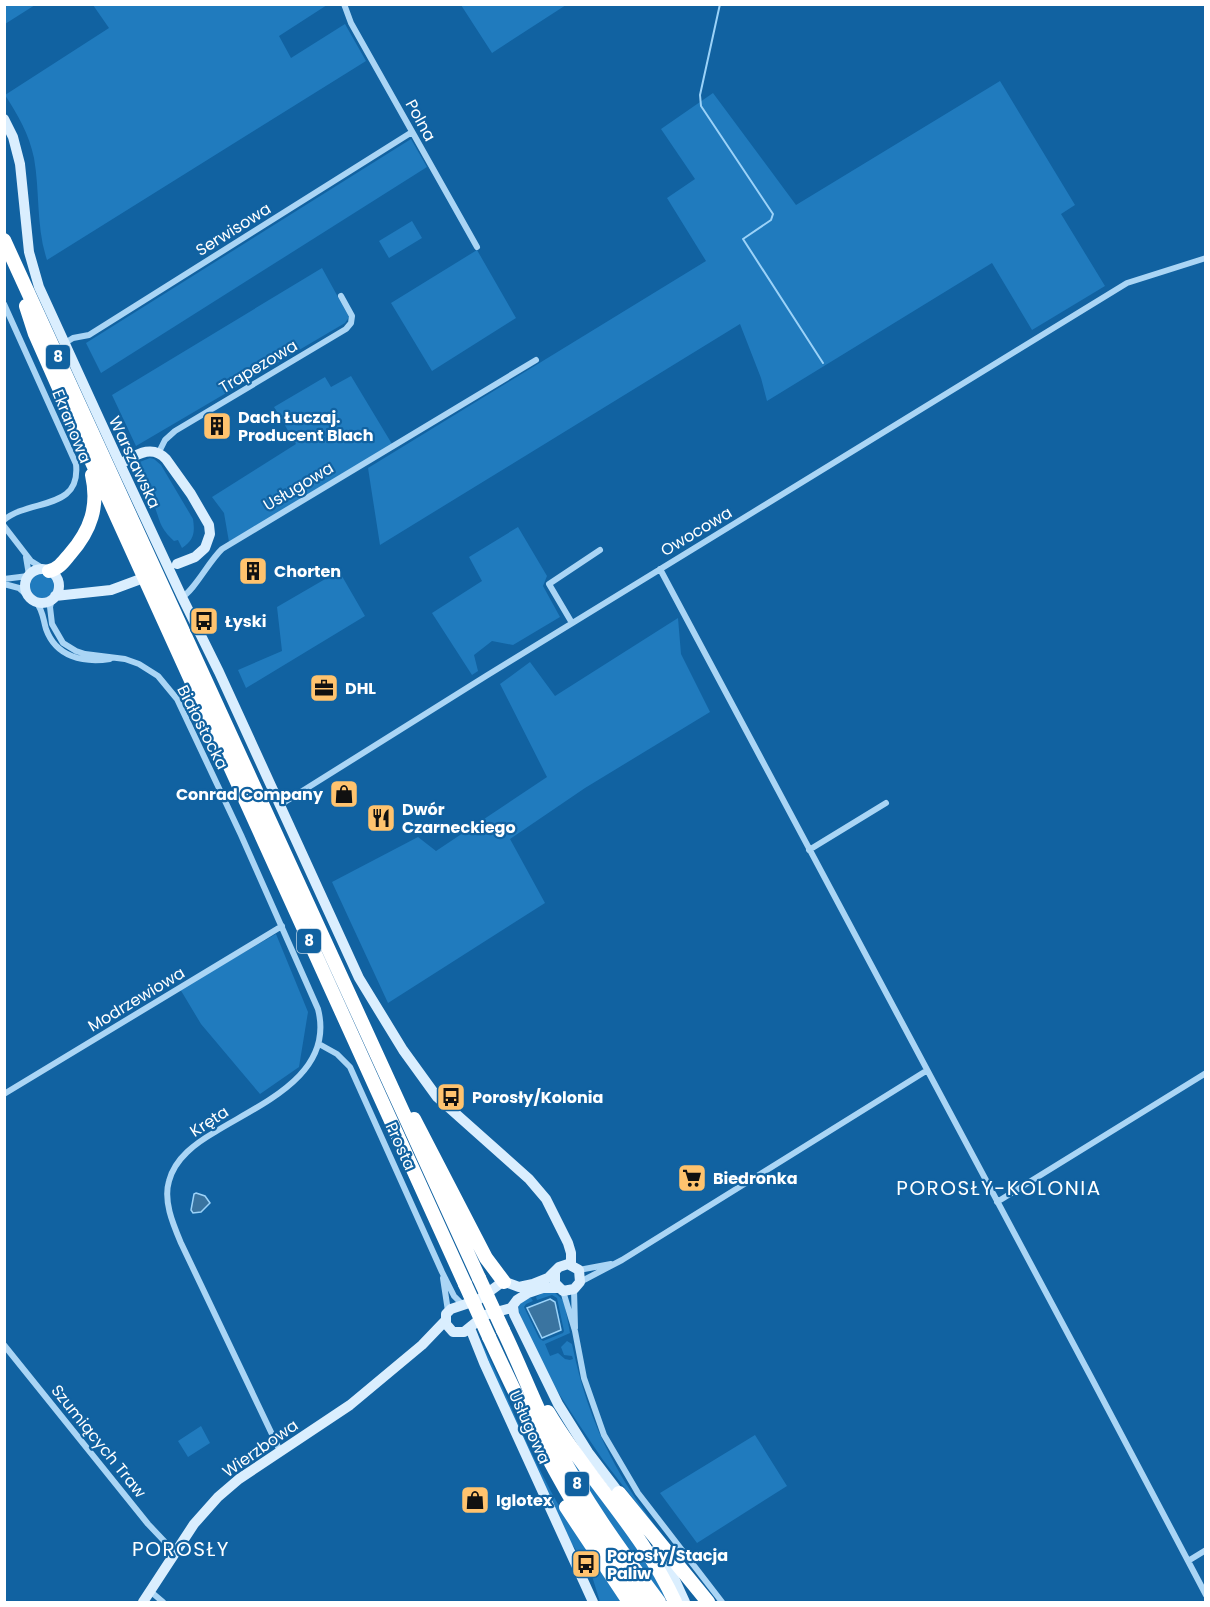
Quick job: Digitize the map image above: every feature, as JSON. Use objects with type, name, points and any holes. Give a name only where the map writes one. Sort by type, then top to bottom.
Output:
[{"type":"highway","name":"8","points":[[6,243],[35,334],[489,1337],[518,1398],[578,1510],[645,1602]]},
{"type":"highway","name":"8","points":[[6,243],[553,1441],[606,1530],[659,1602]]},
{"type":"highway","points":[[50,573],[61,565],[77,546],[90,525],[96,502],[85,447]]},
{"type":"highway","points":[[377,1057],[432,1150],[486,1258],[509,1284]]},
{"type":"highway","points":[[514,1353],[572,1450],[646,1549],[678,1602]]},
{"type":"highway","points":[[518,1398],[532,1438],[552,1483],[582,1534],[629,1602]]},
{"type":"highway","points":[[620,1493],[708,1602]]},
{"type":"street","name":"Polna","points":[[344,4],[351,23],[477,247]]},
{"type":"street","name":"Warszawska","points":[[4,119],[13,137],[20,164],[32,266],[64,343],[219,672],[359,978],[403,1050],[443,1104],[537,1186],[554,1210],[571,1253],[567,1268]]},
{"type":"street","name":"Serwisowa","points":[[64,343],[73,338],[89,335],[412,132]]},
{"type":"street","name":"Owocowa","points":[[280,805],[1127,283],[1206,258]]},
{"type":"street","name":"Trapezowa","points":[[159,452],[165,440],[175,431],[346,329],[351,323],[352,316],[341,296]]},
{"type":"street","name":"Ekranowa","points":[[4,304],[76,464],[77,474],[75,483],[63,498],[20,510],[4,520]]},
{"type":"street","name":"Usługowa","points":[[182,597],[189,592],[202,571],[222,549],[536,360]]},
{"type":"street","points":[[120,464],[142,452],[159,452],[191,494],[209,525],[210,534],[205,548],[195,557],[177,564]]},
{"type":"street","points":[[4,526],[37,566],[96,592]]},
{"type":"street","points":[[24,550],[28,576],[25,590],[33,600]]},
{"type":"street","points":[[572,623],[549,584],[600,550]]},
{"type":"street","points":[[660,569],[1206,1595]]},
{"type":"street","points":[[4,579],[28,576],[36,570],[50,573],[59,588],[54,598]]},
{"type":"street","points":[[4,584],[19,588],[33,600],[45,603],[69,593],[96,592],[138,580]]},
{"type":"street","name":"Białostocka","points":[[54,598],[50,607],[52,624],[63,643],[85,654],[134,662],[149,669],[169,688],[177,699],[241,836]]},
{"type":"street","name":"Białostocka","points":[[33,600],[41,609],[50,638],[62,652],[82,660],[116,658]]},
{"type":"street","points":[[809,850],[886,803]]},
{"type":"street","name":"Kręta","points":[[241,836],[318,1009],[319,1044],[312,1061],[298,1078],[199,1142],[186,1153],[173,1170],[168,1188],[168,1203],[181,1243],[280,1451]]},
{"type":"street","name":"Modrzewiowa","points":[[4,1094],[282,926]]},
{"type":"street","name":"Prosta","points":[[319,1044],[337,1054],[350,1067],[442,1272],[454,1296],[463,1305]]},
{"type":"street","points":[[569,1287],[618,1262],[926,1071]]},
{"type":"street","points":[[998,1202],[1206,1073]]},
{"type":"street","points":[[447,1316],[463,1305],[478,1300],[498,1284],[519,1287],[538,1282],[567,1268],[618,1262]]},
{"type":"street","points":[[567,1268],[574,1331],[594,1410],[615,1455],[639,1493],[722,1602]]},
{"type":"street","points":[[567,1268],[554,1280],[569,1287]]},
{"type":"street","name":"Prosta","points":[[442,1272],[447,1316]]},
{"type":"street","points":[[509,1284],[518,1291],[514,1314],[558,1404],[588,1452],[620,1493],[669,1567],[678,1602]]},
{"type":"street","points":[[569,1287],[574,1331]]},
{"type":"street","name":"Wierzbowa","points":[[422,1345],[461,1331],[485,1315],[515,1303],[522,1296],[543,1288],[569,1287]]},
{"type":"street","name":"Usługowa","points":[[447,1316],[448,1328],[461,1331],[484,1363],[593,1602]]},
{"type":"street","name":"Wierzbowa","points":[[143,1602],[194,1524],[218,1497],[239,1479],[350,1405],[422,1345],[447,1316]]},
{"type":"street","name":"Szumiących Traw","points":[[4,1345],[148,1524],[176,1550]]},
{"type":"street","points":[[1188,1561],[1206,1550]]},
{"type":"street","points":[[150,1591],[163,1602]]},
{"type":"shaded area","points":[[5,4],[35,4],[35,5],[5,24]]},
{"type":"shaded area","points":[[93,5],[327,5],[279,36],[291,58],[345,24],[366,61],[47,260],[41,235],[32,149],[5,95],[109,28]]},
{"type":"shaded area","points":[[461,5],[566,5],[492,53]]},
{"type":"shaded area","points":[[1000,81],[1075,205],[1061,214],[1105,286],[1032,330],[992,263],[767,401],[761,378],[740,324],[380,545],[368,468],[706,261],[667,198],[695,179],[661,129],[713,93],[796,205]]},
{"type":"shaded area","points":[[411,139],[427,167],[101,373],[86,343]]},
{"type":"shaded area","points":[[412,221],[422,238],[389,258],[379,241]]},
{"type":"shaded area","points":[[477,250],[516,318],[432,371],[391,303]]},
{"type":"shaded area","points":[[322,268],[349,317],[345,323],[136,446],[112,395]]},
{"type":"shaded area","points":[[351,376],[392,444],[229,542],[224,513],[212,497],[296,444],[274,407],[325,377],[331,387]]},
{"type":"shaded area","points":[[150,458],[161,465],[193,519],[193,536],[182,548],[178,540],[174,541],[162,527],[137,468],[137,463]]},
{"type":"shaded area","points":[[518,527],[547,576],[543,586],[560,617],[513,645],[492,641],[474,655],[478,671],[472,675],[432,613],[482,581],[469,557]]},
{"type":"shaded area","points":[[339,571],[365,616],[246,688],[238,670],[282,651],[277,607]]},
{"type":"shaded area","points":[[42,574],[51,577],[54,586],[51,595],[42,598],[33,595],[30,586],[33,577]]},
{"type":"shaded area","points":[[678,618],[681,654],[710,712],[585,788],[510,839],[545,903],[388,1003],[332,882],[418,837],[436,851],[547,777],[500,684],[530,662],[555,696]]},
{"type":"shaded area","points":[[276,934],[308,1012],[299,1067],[260,1094],[201,1024],[180,989]]},
{"type":"shaded area","points":[[196,1193],[205,1196],[210,1203],[201,1212],[193,1213],[191,1210]]},
{"type":"shaded area","points":[[546,1291],[553,1291],[564,1301],[570,1333],[545,1344],[550,1356],[558,1353],[565,1359],[573,1359],[572,1356],[564,1355],[561,1347],[567,1341],[572,1344],[592,1416],[622,1477],[660,1532],[716,1602],[713,1602],[603,1460],[550,1380],[518,1310],[520,1302],[525,1298],[531,1298],[533,1301],[524,1307],[539,1338],[543,1341],[563,1333],[557,1298],[552,1295],[537,1300],[536,1297]]},
{"type":"shaded area","points":[[550,1299],[555,1302],[561,1330],[542,1338],[527,1308]]},
{"type":"shaded area","points":[[476,1331],[553,1494],[581,1542],[623,1602],[600,1602],[586,1558],[580,1556],[570,1541],[476,1336]]},
{"type":"shaded area","points":[[201,1426],[210,1443],[188,1457],[178,1441]]},
{"type":"shaded area","points":[[557,1435],[637,1544],[669,1602],[650,1582],[613,1532]]},
{"type":"shaded area","points":[[755,1435],[787,1486],[697,1543],[660,1493]]},
{"type":"waterway","points":[[720,4],[700,95],[701,106],[773,214],[771,220],[743,239],[823,363]]},
{"type":"place","name":"Dach Łuczaj. Producent Blach","points":[[217,426]]},
{"type":"place","name":"Chorten","points":[[253,571]]},
{"type":"place","name":"Łyski","points":[[204,621]]},
{"type":"place","name":"DHL","points":[[324,688]]},
{"type":"place","name":"Conrad Company","points":[[344,794]]},
{"type":"place","name":"Dwór Czarneckiego","points":[[381,818]]},
{"type":"place","name":"Porosły/Kolonia","points":[[451,1097]]},
{"type":"place","name":"Biedronka","points":[[692,1178]]},
{"type":"place","name":"Iglotex","points":[[475,1500]]},
{"type":"place","name":"Porosły/Stacja Paliw","points":[[586,1564]]},
{"type":"district","name":"POROSŁY-KOLONIA","points":[[999,1188]]},
{"type":"district","name":"POROSŁY","points":[[181,1549]]}]
